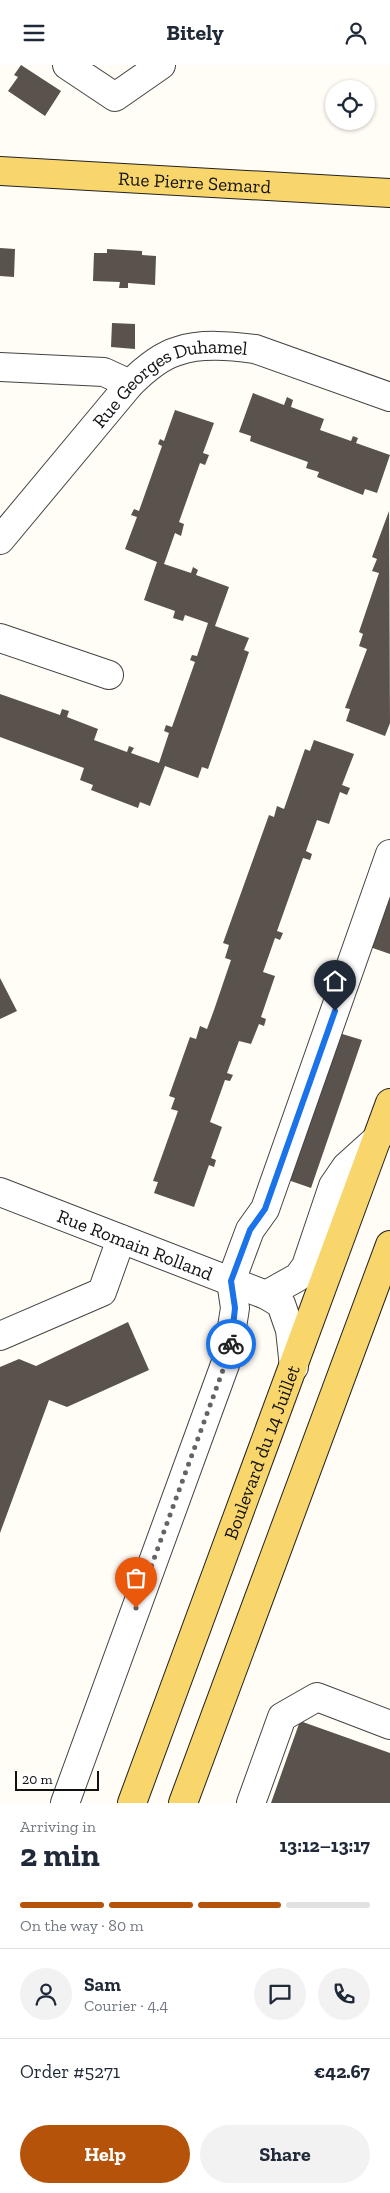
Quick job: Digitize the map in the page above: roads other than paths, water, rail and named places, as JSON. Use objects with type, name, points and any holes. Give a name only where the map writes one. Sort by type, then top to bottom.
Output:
[{"type":"main road","name":"Rue Pierre Semard","points":[[0,171],[390,193]]},
{"type":"main road","name":"Boulevard du 14 Juillet","points":[[132,1803],[390,1103]]},
{"type":"main road","points":[[183,1803],[390,1245]]},
{"type":"street","points":[[66,65],[115,97],[161,65]]},
{"type":"street","name":"Rue Georges Duhamel","points":[[0,540],[130,384],[147,368],[177,351],[206,347],[255,349],[390,397]]},
{"type":"street","points":[[0,367],[104,372],[130,384]]},
{"type":"street","points":[[0,638],[109,675]]},
{"type":"street","points":[[294,1367],[290,1330],[281,1304],[266,1295],[231,1281],[250,1230],[265,1209],[390,854]]},
{"type":"street","points":[[266,1295],[298,1277],[306,1266],[333,1187],[346,1167],[377,1139]]},
{"type":"street","name":"Rue Romain Rolland","points":[[0,1192],[231,1281],[235,1308],[227,1359],[65,1803]]},
{"type":"street","points":[[0,1336],[102,1292],[121,1239]]},
{"type":"street","points":[[251,1803],[282,1717],[317,1697],[390,1725]]}]
